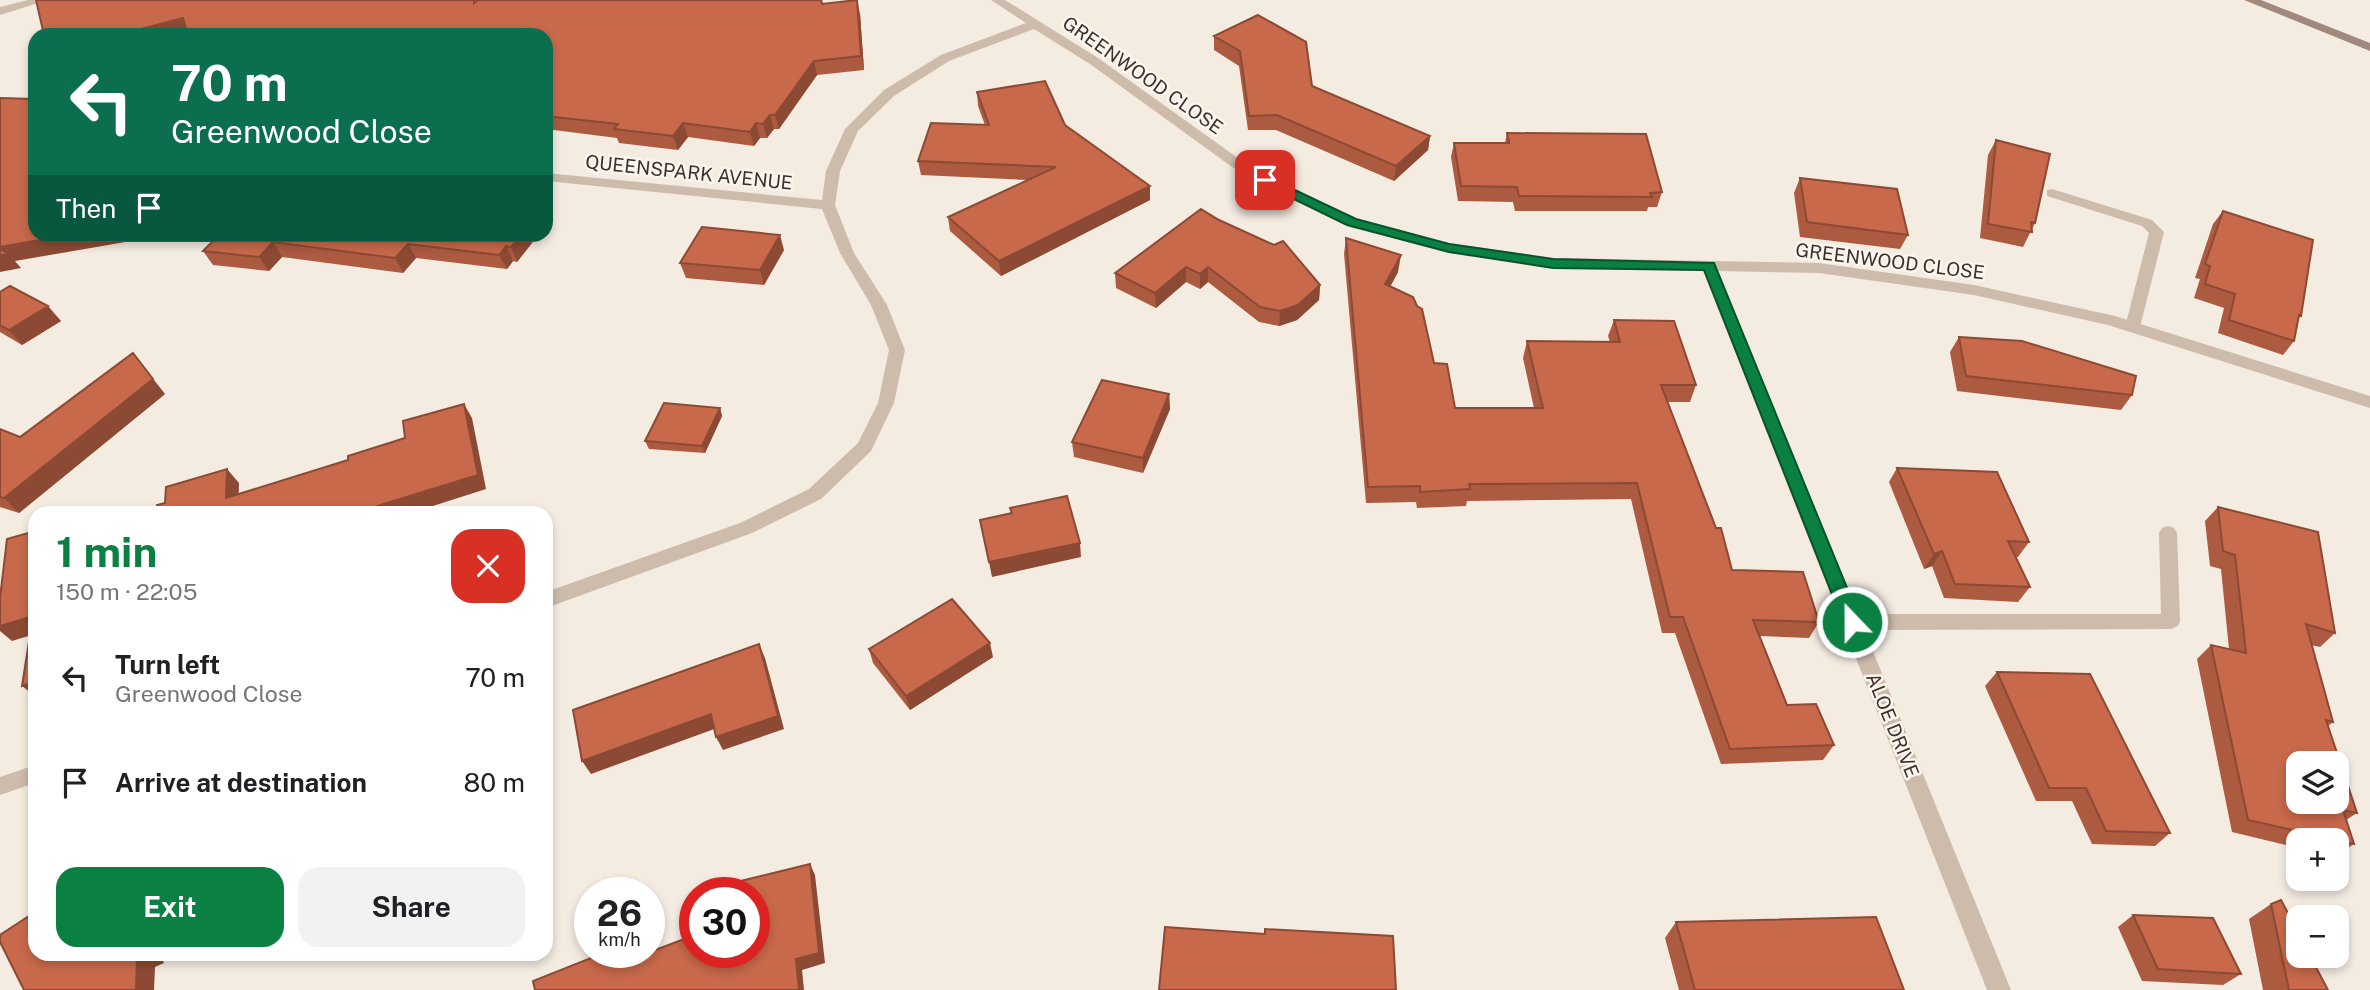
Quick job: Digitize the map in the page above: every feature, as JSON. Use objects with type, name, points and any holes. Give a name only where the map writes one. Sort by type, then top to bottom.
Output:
[{"type":"street","points":[[0,11],[42,0]]},
{"type":"street","name":"GREENWOOD CLOSE","points":[[997,0],[1094,61],[1244,169],[1352,222],[1449,248],[1553,263],[1819,268],[1974,290],[2133,327],[2370,402]]},
{"type":"street","points":[[2250,0],[2370,47]]},
{"type":"street","points":[[553,597],[746,528],[815,494],[865,447],[886,403],[897,350],[879,304],[847,253],[828,205],[833,171],[852,129],[889,93],[945,58],[1035,24]]},
{"type":"street","name":"QUEENSPARK AVENUE","points":[[553,178],[828,205]]},
{"type":"street","points":[[2052,193],[2147,223],[2157,232],[2133,327]]},
{"type":"street","name":"ALOE DRIVE","points":[[1709,266],[1999,990]]},
{"type":"street","points":[[1852,622],[2171,621],[2168,533]]},
{"type":"street","points":[[0,786],[28,776]]},
{"type":"building","points":[[36,0],[474,0],[474,3],[478,0],[821,0],[822,4],[857,0],[861,56],[814,61],[775,115],[770,115],[763,124],[756,123],[750,132],[683,123],[673,136],[614,129],[618,124],[553,117],[553,28],[186,28],[183,18],[145,28],[42,28]]},
{"type":"building","points":[[1258,15],[1306,42],[1312,86],[1430,136],[1396,166],[1277,115],[1249,116],[1240,51],[1214,36]]},
{"type":"building","points":[[1045,81],[1065,125],[1150,186],[999,261],[948,217],[1056,167],[918,161],[931,123],[989,125],[977,92]]},
{"type":"building","points":[[0,98],[28,99],[28,242],[0,247]]},
{"type":"building","points":[[1507,133],[1646,134],[1662,192],[1650,193],[1652,197],[1519,196],[1517,187],[1461,186],[1454,143],[1509,143]]},
{"type":"building","points":[[1996,140],[2050,154],[2035,223],[2031,222],[2032,232],[1988,224]]},
{"type":"building","points":[[1800,178],[1897,189],[1908,235],[1807,222]]},
{"type":"building","points":[[1201,209],[1274,245],[1283,241],[1320,285],[1298,305],[1280,311],[1260,307],[1208,267],[1200,274],[1186,267],[1155,293],[1115,273]]},
{"type":"building","points":[[2223,211],[2313,240],[2301,316],[2299,315],[2294,341],[2229,320],[2235,294],[2205,284],[2210,266],[2205,264]]},
{"type":"building","points":[[702,227],[780,235],[760,270],[680,263]]},
{"type":"building","points":[[1346,238],[1401,255],[1385,284],[1413,297],[1417,306],[1422,309],[1434,363],[1447,364],[1455,408],[1543,408],[1527,341],[1620,342],[1614,320],[1674,321],[1696,385],[1661,385],[1716,528],[1721,528],[1732,570],[1803,572],[1819,622],[1753,620],[1787,705],[1816,704],[1834,745],[1730,749],[1683,617],[1670,617],[1637,483],[1469,484],[1470,489],[1420,492],[1420,486],[1368,487]]},
{"type":"building","points":[[212,242],[273,242],[259,257],[203,251]]},
{"type":"building","points":[[273,242],[515,242],[511,247],[506,246],[499,255],[408,244],[395,258]]},
{"type":"building","points":[[10,286],[48,306],[9,330],[0,325],[0,292]]},
{"type":"building","points":[[1959,337],[2022,341],[2136,376],[2132,395],[1966,376]]},
{"type":"building","points":[[133,353],[153,379],[4,498],[0,497],[0,429],[20,437]]},
{"type":"building","points":[[1102,380],[1169,394],[1143,458],[1072,442]]},
{"type":"building","points":[[664,403],[720,408],[702,446],[645,441]]},
{"type":"building","points":[[464,404],[478,475],[377,506],[157,506],[165,503],[166,487],[227,469],[226,498],[348,460],[348,456],[405,438],[403,421]]},
{"type":"building","points":[[1897,468],[1997,472],[2029,542],[2008,541],[2030,587],[1955,584],[1942,551],[1934,554]]},
{"type":"building","points":[[1067,496],[1080,543],[989,562],[980,520],[1012,513],[1010,508]]},
{"type":"building","points":[[2218,507],[2318,532],[2335,633],[2306,624],[2333,722],[2326,720],[2336,751],[2286,751],[2286,814],[2344,814],[2349,828],[2286,829],[2248,820],[2211,645],[2246,653],[2235,555],[2223,551]]},
{"type":"building","points":[[28,533],[28,618],[0,626],[0,598],[7,539]]},
{"type":"building","points":[[952,599],[990,643],[906,696],[869,649]]},
{"type":"building","points":[[759,644],[778,716],[716,737],[711,714],[582,761],[573,710]]},
{"type":"building","points":[[28,648],[28,684],[22,686]]},
{"type":"building","points":[[1997,672],[2090,674],[2170,833],[2106,831],[2086,788],[2049,788]]},
{"type":"building","points":[[2349,789],[2357,813],[2349,811]]},
{"type":"building","points":[[2349,829],[2354,844],[2349,843]]},
{"type":"building","points":[[810,864],[819,953],[796,959],[799,990],[535,990],[533,981],[574,965],[574,968],[665,968],[665,946],[679,941],[679,968],[770,968],[770,877],[757,877]]},
{"type":"building","points":[[2281,900],[2286,909],[2286,968],[2316,968],[2328,990],[2289,990],[2271,904]]},
{"type":"building","points":[[2133,915],[2213,918],[2241,974],[2158,969]]},
{"type":"building","points":[[28,917],[28,961],[137,961],[136,990],[24,990],[0,942],[0,935]]},
{"type":"building","points":[[1876,917],[1904,990],[1695,990],[1676,922]]},
{"type":"building","points":[[1165,927],[1265,934],[1265,929],[1393,936],[1396,990],[1159,990]]},
{"type":"route","points":[[1265,180],[1352,222],[1449,248],[1553,263],[1709,266],[1852,622]]}]
